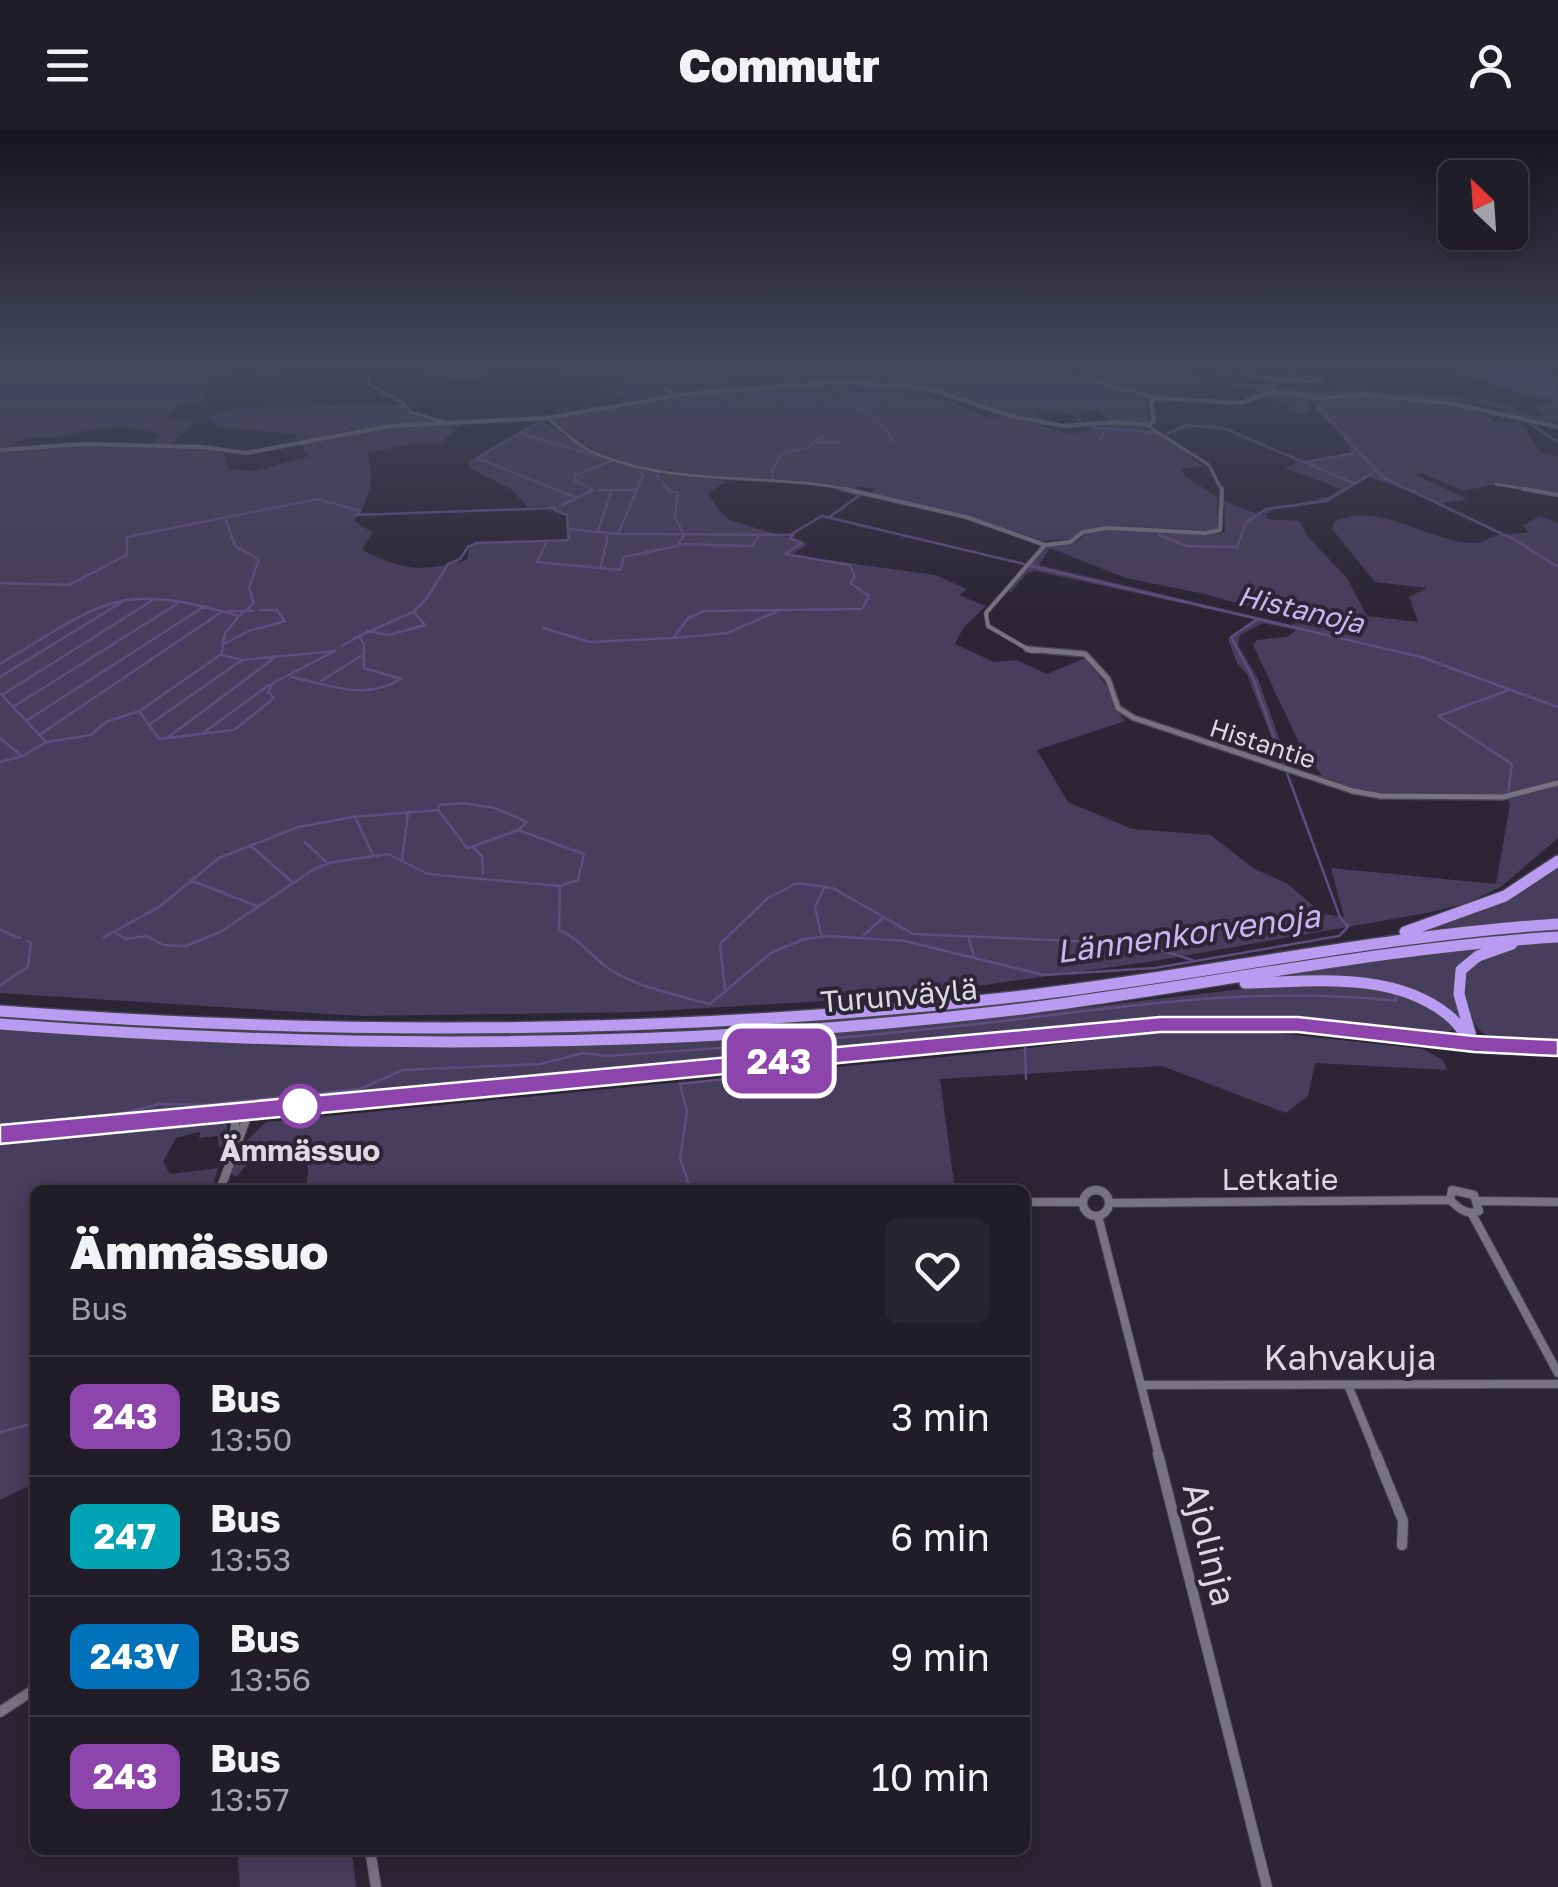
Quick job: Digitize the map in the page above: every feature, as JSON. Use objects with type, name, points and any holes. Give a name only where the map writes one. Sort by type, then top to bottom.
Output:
[{"type":"highway","points":[[1375,942],[1489,905],[1520,890],[1558,862]]},
{"type":"highway","name":"Turunväylä","points":[[0,1012],[318,1029],[690,1023],[1024,996],[1375,942],[1558,924]]},
{"type":"highway","name":"Turunväylä","points":[[0,1024],[276,1041],[606,1040],[880,1024],[1206,984],[1400,951],[1558,936]]},
{"type":"highway","points":[[1474,1044],[1459,994],[1461,970],[1466,963],[1491,950],[1540,937]]},
{"type":"highway","points":[[1206,984],[1301,982],[1382,988],[1436,1006],[1474,1044]]},
{"type":"main road","points":[[0,1134],[1160,1024],[1298,1024],[1474,1044],[1496,1050],[1558,1050]]},
{"type":"street","points":[[0,450],[44,447]]},
{"type":"street","points":[[208,447],[246,453],[277,447]]},
{"type":"street","points":[[584,447],[655,472],[824,484],[966,517],[1045,545],[1070,542],[1083,532],[1108,528],[1205,533],[1220,530],[1222,491],[1216,474],[1181,447]]},
{"type":"street","points":[[1496,484],[1558,495]]},
{"type":"street","name":"Histantie","points":[[1045,545],[984,618],[996,631],[1034,652],[1065,650],[1085,654],[1108,679],[1118,708],[1134,718],[1353,792],[1381,796],[1504,797],[1558,782]]},
{"type":"street","points":[[222,1185],[249,1110]]},
{"type":"street","points":[[233,1148],[237,1112]]},
{"type":"street","name":"Letkatie","points":[[1110,1203],[1450,1200],[1452,1190],[1460,1188],[1479,1201]]},
{"type":"street","points":[[1086,1192],[1104,1194],[1110,1203],[1108,1213],[1098,1216],[1081,1202],[1086,1192]]},
{"type":"street","points":[[1450,1200],[1472,1214],[1558,1373]]},
{"type":"street","points":[[1472,1214],[1479,1211],[1479,1201],[1558,1202]]},
{"type":"street","points":[[1030,1202],[1081,1202]]},
{"type":"street","name":"Ajolinja","points":[[1098,1216],[1267,1887]]},
{"type":"street","points":[[1348,1384],[1403,1521],[1402,1545]]},
{"type":"street","name":"Kahvakuja","points":[[1141,1385],[1558,1384]]},
{"type":"street","points":[[0,1712],[30,1692]]},
{"type":"street","points":[[371,1855],[376,1887]]},
{"type":"shaded area","points":[[54,447],[213,449],[224,453],[228,469],[254,471],[310,456],[302,447],[396,447],[368,453],[370,489],[354,521],[372,532],[362,550],[402,566],[424,568],[467,560],[470,547],[481,542],[567,539],[566,514],[547,506],[528,507],[511,489],[469,468],[469,461],[495,447],[582,447],[592,454],[659,474],[728,481],[708,493],[720,512],[730,520],[808,544],[791,555],[935,575],[967,589],[959,595],[986,606],[964,627],[955,644],[994,662],[1017,660],[1047,674],[1085,658],[1109,689],[1113,707],[1125,721],[1037,750],[1068,802],[1132,829],[1211,835],[1253,868],[1288,884],[1323,914],[1344,917],[1331,868],[1496,884],[1510,804],[1507,799],[1558,785],[1558,838],[1502,886],[1470,902],[1432,912],[1155,961],[906,996],[640,1012],[361,1016],[0,993],[0,451]]},
{"type":"shaded area","points":[[589,447],[1178,447],[1204,467],[1181,468],[1185,476],[1217,497],[1218,528],[1111,526],[1088,529],[1070,539],[1044,541],[960,514],[871,494],[874,489],[859,486],[852,489],[784,480],[679,475],[612,459]]},
{"type":"shaded area","points":[[1348,447],[1537,447],[1541,453],[1558,457],[1558,495],[1496,484],[1463,491],[1421,473],[1414,474],[1467,499],[1441,504],[1370,477],[1325,502],[1275,509],[1266,514],[1268,519],[1300,521],[1308,537],[1347,578],[1367,616],[1418,622],[1409,597],[1427,588],[1375,582],[1332,529],[1334,522],[1351,516],[1369,516],[1477,543],[1529,532],[1522,526],[1540,516],[1558,523],[1558,778],[1522,792],[1376,795],[1139,719],[1281,762],[1247,674],[1237,663],[1228,639],[1254,619],[1036,571],[1027,573],[1011,592],[1006,591],[1046,546],[1078,541],[1088,531],[1107,528],[1219,534],[1225,531],[1224,501],[1255,513],[1331,496],[1341,489],[1285,468],[1299,462],[1283,454],[1309,461],[1351,452]],"holes":[[[1050,548],[1126,578],[1205,594],[1298,621],[1292,625],[1039,565]],[[1263,623],[1296,630],[1287,637],[1257,640],[1253,645],[1299,743],[1322,776],[1288,763],[1258,679],[1238,645],[1240,635]]]},
{"type":"shaded area","points":[[1558,865],[1558,919],[1424,929],[1514,896]]},
{"type":"shaded area","points":[[1558,941],[1558,1043],[1510,1043],[1486,1035],[1474,1021],[1462,993],[1462,979],[1470,966],[1506,949]]},
{"type":"shaded area","points":[[1490,945],[1464,961],[1455,978],[1457,998],[1468,1025],[1398,989],[1264,979],[1408,954]]},
{"type":"shaded area","points":[[1268,986],[1342,986],[1391,993],[1434,1012],[1453,1028],[1447,1034],[1434,1034],[1316,1021],[1220,1018],[1013,1035],[981,1032],[937,1042],[416,1091],[162,1109],[137,1116],[0,1131],[0,1030],[290,1047],[525,1048],[640,1044],[1037,1013]]},
{"type":"shaded area","points":[[1228,1028],[1423,1049],[1443,1060],[1447,1070],[1315,1063],[1308,1096],[1286,1113],[1162,1066],[940,1079],[954,1185],[306,1185],[308,1169],[303,1155],[271,1140],[260,1147],[237,1177],[230,1174],[238,1149],[266,1122],[1014,1050],[1184,1029]]},
{"type":"shaded area","points":[[210,1118],[227,1125],[224,1149],[219,1147],[218,1136],[199,1138],[200,1132],[176,1138],[163,1162],[170,1174],[218,1168],[213,1185],[30,1185],[30,1485],[0,1500],[0,1139]]},
{"type":"shaded area","points":[[237,1855],[353,1855],[356,1887],[240,1887]]},
{"type":"waterway","points":[[496,447],[477,458],[577,498]]},
{"type":"waterway","points":[[566,447],[608,459]]},
{"type":"waterway","points":[[773,479],[772,470],[782,453],[808,447]]},
{"type":"waterway","points":[[1268,447],[1353,483]]},
{"type":"waterway","points":[[1355,447],[1382,477],[1515,540],[1558,567]]},
{"type":"waterway","points":[[1307,462],[1353,453]]},
{"type":"waterway","points":[[577,498],[593,490],[574,480],[575,475],[614,460]]},
{"type":"waterway","points":[[640,471],[643,475]]},
{"type":"waterway","points":[[1247,522],[1266,509],[1326,501],[1374,472]]},
{"type":"waterway","points":[[659,473],[659,479]]},
{"type":"waterway","points":[[637,489],[642,477]]},
{"type":"waterway","points":[[663,482],[670,492],[678,492],[675,517],[684,534]]},
{"type":"waterway","points":[[831,516],[860,495],[839,489]]},
{"type":"waterway","points":[[598,490],[612,490]]},
{"type":"waterway","points":[[598,531],[612,490]]},
{"type":"waterway","points":[[612,490],[637,490],[618,534]]},
{"type":"waterway","points":[[562,505],[577,498]]},
{"type":"waterway","points":[[225,517],[318,499],[360,511],[356,515],[555,508]]},
{"type":"waterway","name":"Histanoja","points":[[554,510],[567,515],[568,529]]},
{"type":"waterway","name":"Histanoja","points":[[684,534],[790,535],[822,516],[1024,564]]},
{"type":"waterway","points":[[0,583],[69,585],[127,555],[127,537],[225,517]]},
{"type":"waterway","points":[[225,517],[235,546],[259,559],[249,588],[254,603],[245,611]]},
{"type":"waterway","points":[[1159,535],[1187,546],[1237,547],[1245,525]]},
{"type":"waterway","points":[[548,541],[569,540],[568,529]]},
{"type":"waterway","name":"Histanoja","points":[[568,529],[618,534]]},
{"type":"waterway","name":"Histanoja","points":[[618,534],[684,534]]},
{"type":"waterway","points":[[369,631],[413,612],[427,598],[448,564],[477,543],[547,541],[537,562],[620,570],[624,557],[677,546],[684,534]]},
{"type":"waterway","points":[[794,534],[790,538],[802,543],[785,554],[850,565],[855,577],[850,583],[869,596],[863,607]]},
{"type":"waterway","points":[[601,566],[608,535]]},
{"type":"waterway","points":[[679,544],[752,546],[759,536]]},
{"type":"waterway","name":"Histanoja","points":[[1031,566],[1421,657],[1558,707]]},
{"type":"waterway","points":[[2,695],[153,600]]},
{"type":"waterway","points":[[0,664],[64,625],[112,603],[164,600],[204,607]]},
{"type":"waterway","points":[[0,677],[122,602]]},
{"type":"waterway","points":[[13,707],[177,604]]},
{"type":"waterway","points":[[26,721],[204,607]]},
{"type":"waterway","points":[[204,607],[239,616],[225,633],[221,655],[242,660]]},
{"type":"waterway","points":[[543,628],[590,642],[673,638],[688,618],[704,611],[861,609]]},
{"type":"waterway","points":[[224,644],[249,631],[285,621],[277,610],[260,610]]},
{"type":"waterway","points":[[228,611],[245,611]]},
{"type":"waterway","points":[[240,615],[245,611]]},
{"type":"waterway","points":[[245,611],[253,611]]},
{"type":"waterway","points":[[369,631],[389,635],[425,625],[414,612]]},
{"type":"waterway","points":[[675,638],[727,633],[776,612]]},
{"type":"waterway","points":[[39,735],[220,613]]},
{"type":"waterway","name":"Lännenkorvenoja","points":[[1258,619],[1231,637],[1253,678],[1284,765]]},
{"type":"waterway","points":[[359,636],[369,631]]},
{"type":"waterway","points":[[342,646],[359,636]]},
{"type":"waterway","points":[[359,636],[364,644]]},
{"type":"waterway","points":[[291,677],[360,690],[387,686],[401,679],[364,668],[364,647]]},
{"type":"waterway","points":[[46,742],[91,735],[106,722],[139,711],[159,739],[234,730],[274,698],[268,692],[273,683],[335,651],[242,660]]},
{"type":"waterway","points":[[141,710],[220,655]]},
{"type":"waterway","points":[[321,681],[361,656]]},
{"type":"waterway","points":[[167,738],[273,659]]},
{"type":"waterway","points":[[150,724],[242,660]]},
{"type":"waterway","points":[[203,733],[269,685]]},
{"type":"waterway","points":[[1507,691],[1438,716],[1512,764],[1508,794]]},
{"type":"waterway","points":[[0,693],[13,707]]},
{"type":"waterway","points":[[13,707],[26,721]]},
{"type":"waterway","points":[[26,721],[39,735]]},
{"type":"waterway","points":[[39,735],[46,742]]},
{"type":"waterway","points":[[0,738],[22,756]]},
{"type":"waterway","points":[[0,762],[23,756],[46,742]]},
{"type":"waterway","name":"Lännenkorvenoja","points":[[710,1004],[772,952],[805,939],[829,936],[905,941],[1044,975],[1155,968],[1339,936],[1348,927],[1340,917],[1287,773]]},
{"type":"waterway","points":[[251,846],[298,827],[353,817],[438,810],[439,805],[463,803],[495,808],[527,822],[518,830]]},
{"type":"waterway","points":[[439,811],[467,848],[473,847],[482,856],[483,873]]},
{"type":"waterway","points":[[402,860],[408,813]]},
{"type":"waterway","points":[[355,817],[373,855]]},
{"type":"waterway","points":[[474,846],[518,830]]},
{"type":"waterway","points":[[518,830],[584,854],[578,880],[560,886]]},
{"type":"waterway","points":[[305,842],[326,862]]},
{"type":"waterway","points":[[191,881],[219,858],[251,846]]},
{"type":"waterway","points":[[251,846],[293,883]]},
{"type":"waterway","points":[[114,932],[126,939],[147,936],[163,945],[186,946],[222,931],[314,869],[333,862],[388,854],[428,874],[560,886]]},
{"type":"waterway","points":[[104,937],[159,907],[191,881]]},
{"type":"waterway","points":[[191,881],[257,906]]},
{"type":"waterway","points":[[725,990],[720,944],[768,898],[797,883],[825,887]]},
{"type":"waterway","points":[[560,886],[559,930],[627,979],[709,1004]]},
{"type":"waterway","points":[[821,934],[815,907],[825,887]]},
{"type":"waterway","points":[[825,887],[884,917]]},
{"type":"waterway","points":[[864,935],[884,917]]},
{"type":"waterway","points":[[884,917],[913,934],[968,936]]},
{"type":"waterway","points":[[0,930],[20,938]]},
{"type":"waterway","points":[[968,936],[1143,944],[1192,960]]},
{"type":"waterway","points":[[968,936],[974,956]]},
{"type":"waterway","points":[[0,985],[28,967],[31,943],[27,941]]},
{"type":"waterway","points":[[106,1117],[160,1104],[202,1105],[360,1089],[403,1070],[540,1064],[583,1053],[606,1056],[796,1042],[1191,1000],[1293,995],[1396,1001],[1395,995]]},
{"type":"waterway","points":[[1025,1048],[1026,1079]]},
{"type":"waterway","points":[[689,1185],[680,1159],[687,1111],[680,1084],[727,1079]]},
{"type":"waterway","points":[[0,1143],[193,1126],[195,1122]]},
{"type":"waterway","points":[[0,1432],[30,1424]]},
{"type":"bus line","name":"243","points":[[0,1134],[1160,1024],[1298,1024],[1474,1044],[1558,1048]]},
{"type":"place","name":"Ämmässuo","points":[[300,1106]]}]
